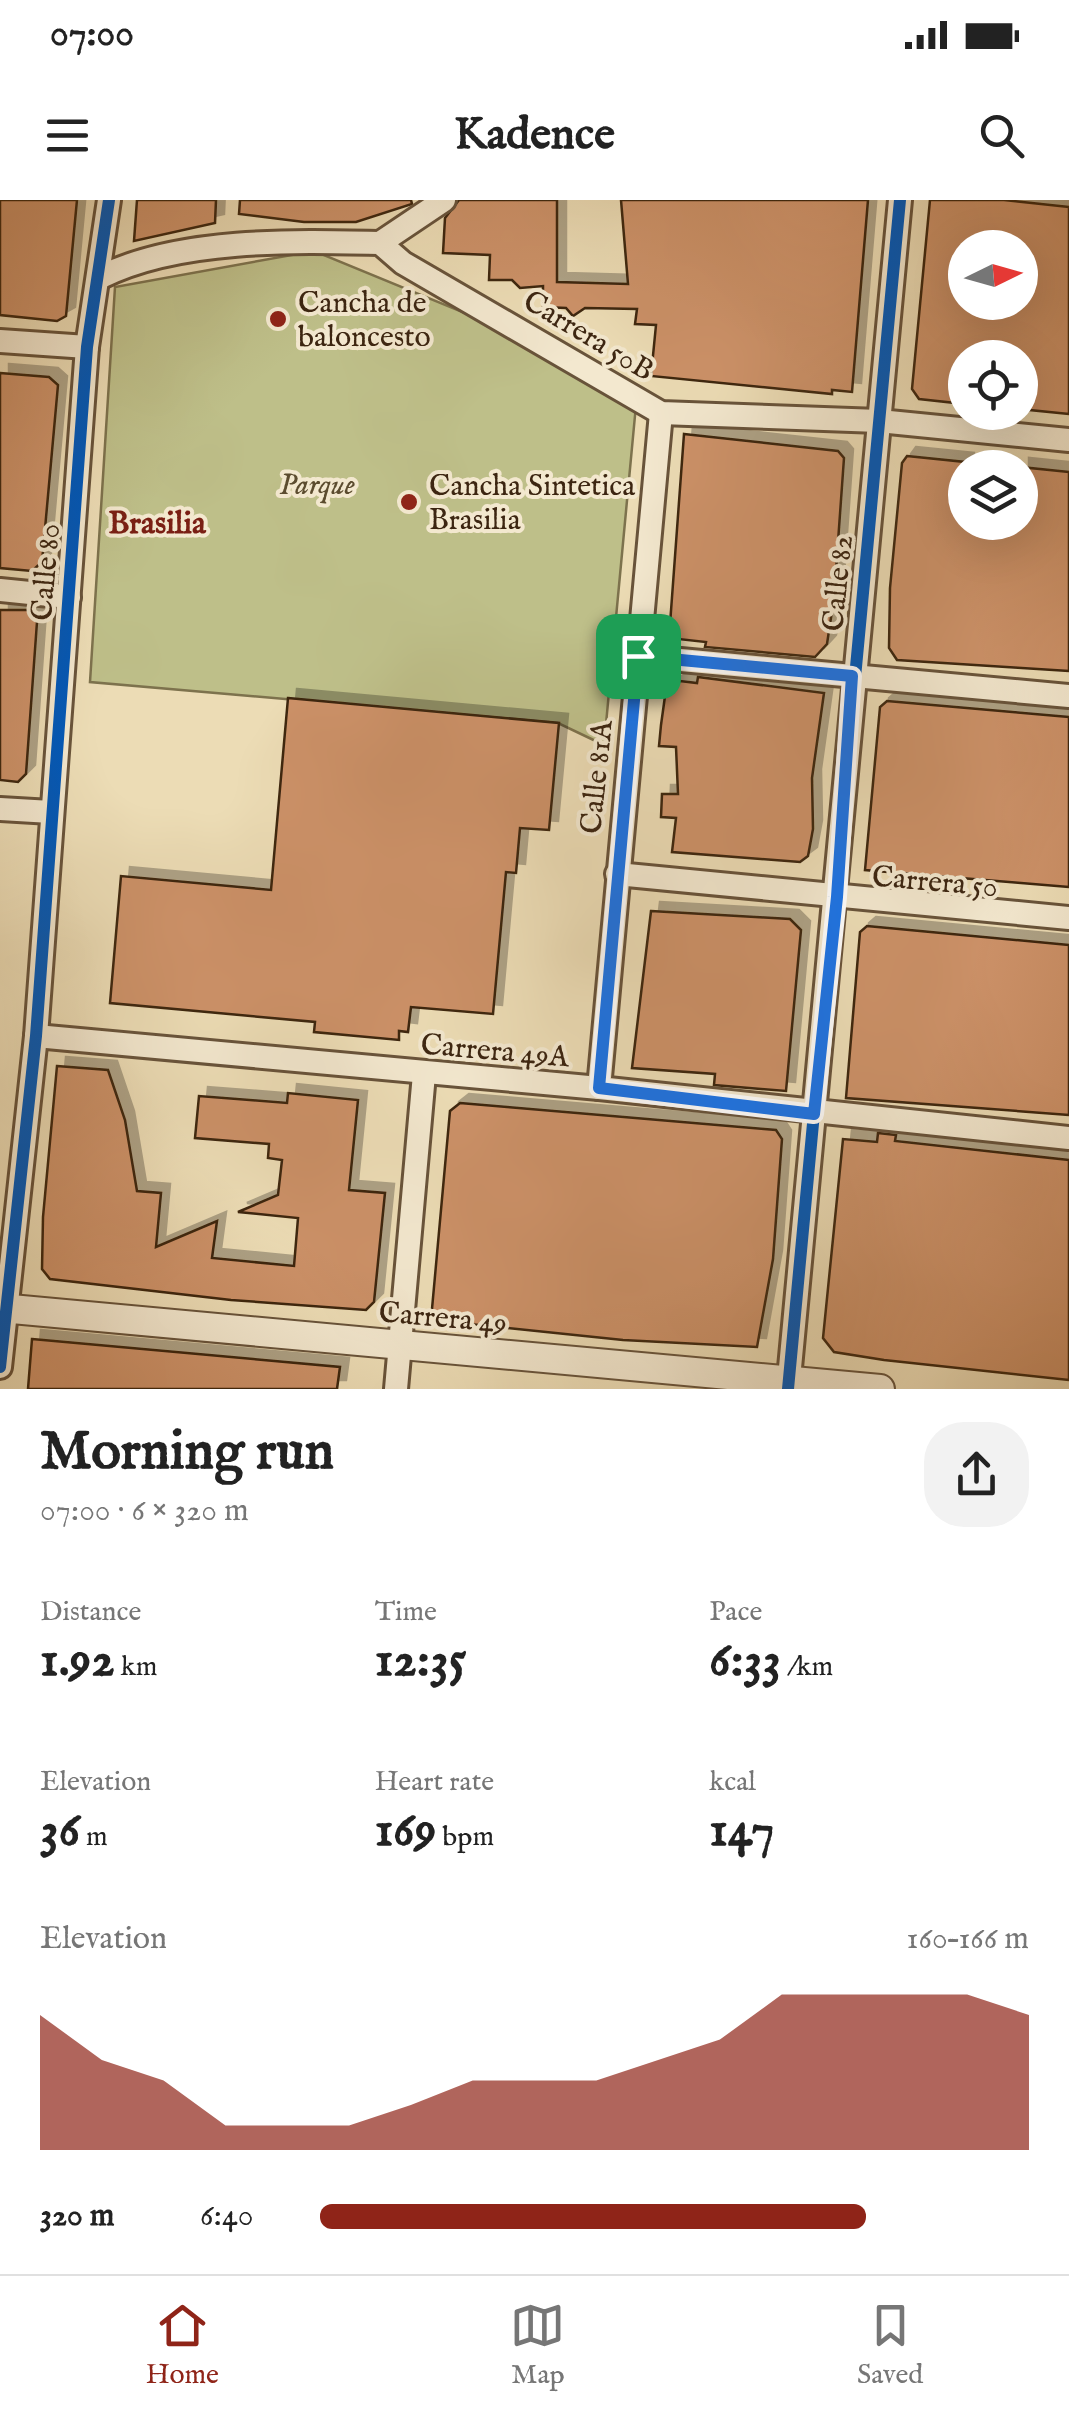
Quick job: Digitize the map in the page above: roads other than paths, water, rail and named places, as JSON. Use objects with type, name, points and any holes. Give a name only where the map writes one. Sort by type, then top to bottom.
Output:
[{"type":"street","name":"Calle 80","points":[[0,1367],[3,1308],[36,1036],[87,346],[109,200]]},
{"type":"street","points":[[100,276],[122,266],[244,245],[380,242],[444,200]]},
{"type":"street","name":"Calle 82","points":[[788,1385],[900,200]]},
{"type":"street","name":"Carrera 50B","points":[[380,242],[403,263],[661,413],[878,422],[1069,440]]},
{"type":"street","points":[[0,341],[87,346]]},
{"type":"street","name":"Calle 81A","points":[[599,1088],[661,413]]},
{"type":"street","points":[[0,590],[69,597]]},
{"type":"street","points":[[638,656],[1069,696]]},
{"type":"street","points":[[0,808],[50,812]]},
{"type":"street","name":"Carrera 50","points":[[617,874],[1069,918]]},
{"type":"street","name":"Carrera 49A","points":[[36,1036],[599,1088],[814,1114],[1069,1138]]},
{"type":"street","points":[[396,1389],[424,1074]]},
{"type":"street","name":"Carrera 49","points":[[3,1308],[788,1385],[880,1389]]},
{"type":"place","name":"Cancha de baloncesto","points":[[278,319]]},
{"type":"place","name":"Cancha Sintetica Brasilia","points":[[409,502]]},
{"type":"district","name":"Brasilia","points":[[157,522]]},
{"type":"park label","name":"Parque","points":[[317,484]]}]
